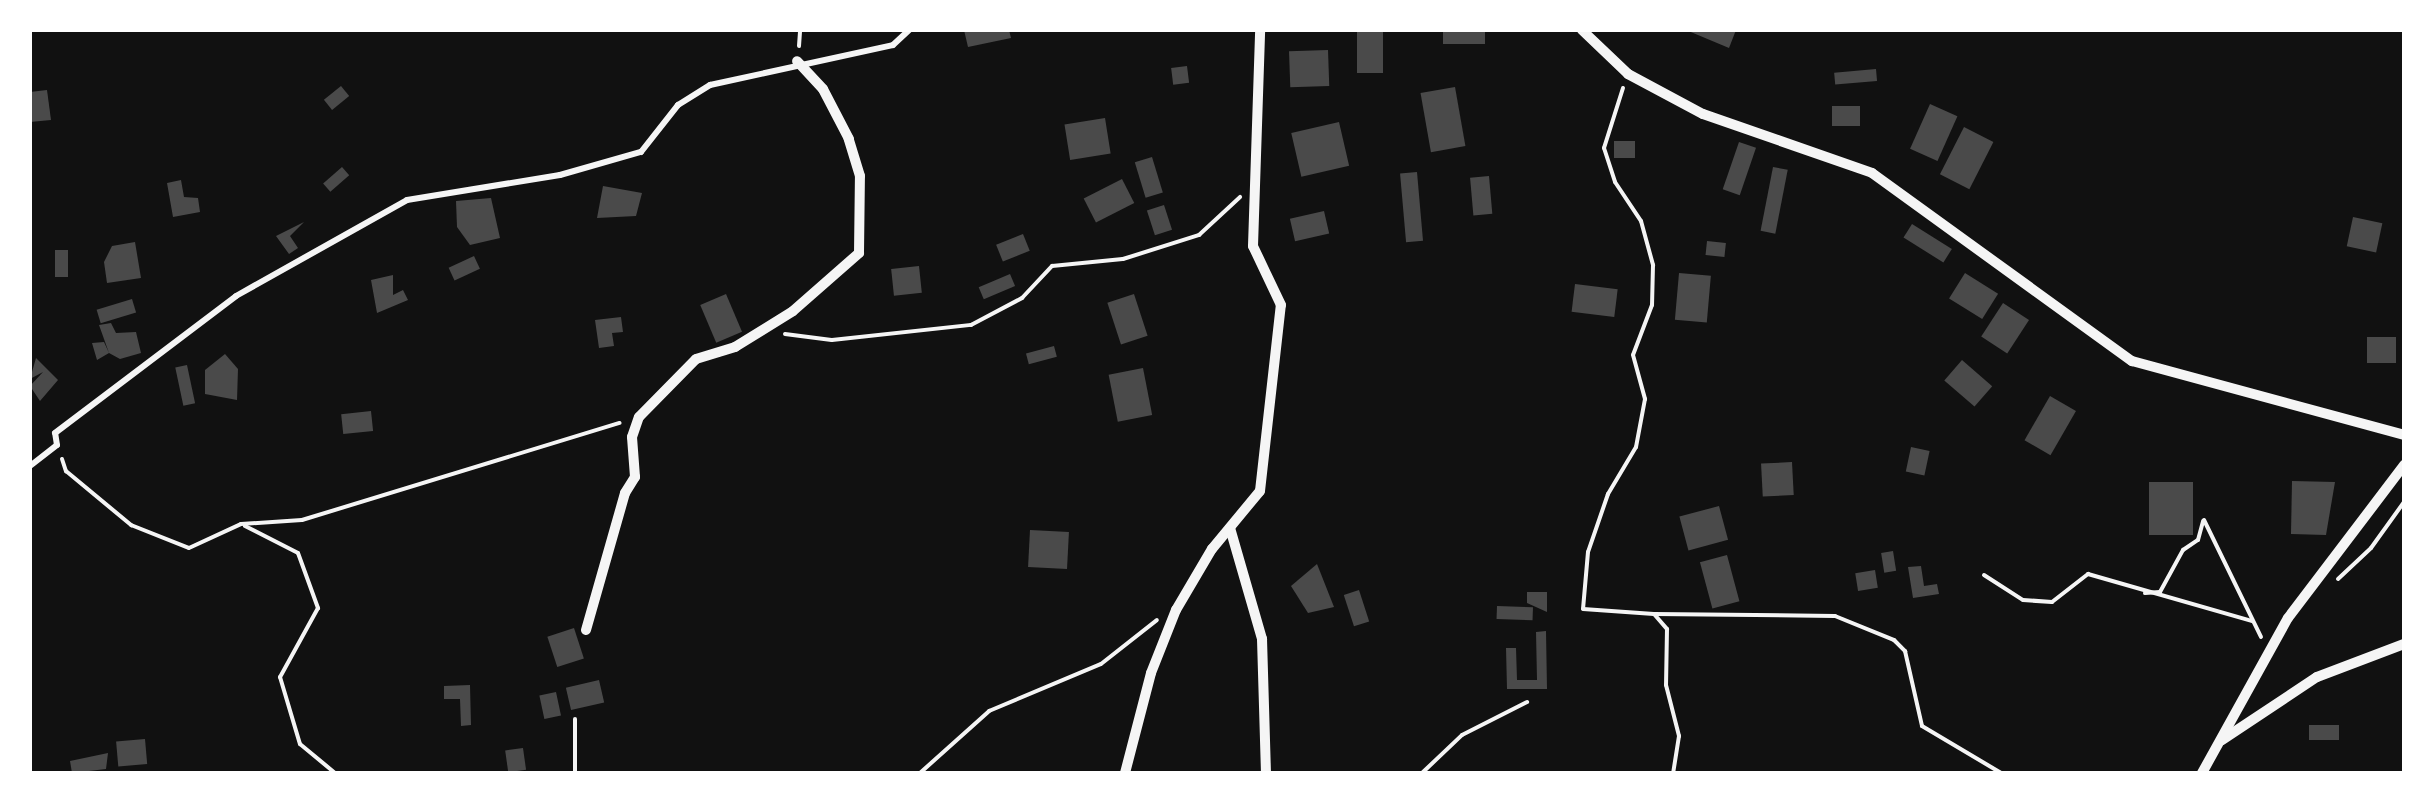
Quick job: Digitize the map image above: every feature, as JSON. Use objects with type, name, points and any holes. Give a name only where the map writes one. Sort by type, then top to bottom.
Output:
[{"type":"street","points":[[1125,773],[1150,673],[1176,610],[1230,528],[1260,491],[1281,305],[1253,246],[1250,187],[1260,30]]},
{"type":"street","points":[[1582,30],[1628,74],[1702,114],[1872,174],[2132,360],[2404,435]]},
{"type":"street","points":[[586,630],[624,494],[635,478],[632,437],[639,417],[696,359],[736,347],[793,310],[858,253],[860,176],[848,139],[823,90],[797,61]]},
{"type":"street","points":[[2202,773],[2288,618],[2404,465]]},
{"type":"street","points":[[1230,528],[1262,639],[1266,773]]},
{"type":"street","points":[[2221,741],[2316,677],[2404,644]]},
{"type":"lane","points":[[30,466],[57,445],[55,433],[236,296],[407,200],[560,175],[641,152],[678,105],[710,85],[797,61],[893,45],[909,30]]},
{"type":"path","points":[[1628,74],[1604,148],[1616,182],[1641,220],[1653,265],[1652,305],[1632,355],[1645,399],[1636,447],[1608,494],[1588,552],[1583,609],[1654,614],[1834,616],[1894,640],[1905,650],[1922,726],[2001,773]]},
{"type":"path","points":[[770,338],[868,338],[970,325],[1022,298],[1052,266],[1124,259],[1199,235],[1250,187]]},
{"type":"path","points":[[57,445],[66,471],[131,525],[189,548],[241,524],[302,520],[639,417]]},
{"type":"path","points":[[2140,593],[2160,592],[2184,550],[2198,540],[2204,520],[2261,636],[2254,654]]},
{"type":"path","points":[[241,524],[298,553],[318,608],[280,677],[300,744],[335,773]]},
{"type":"path","points":[[1984,575],[2023,600],[2052,602],[2088,574],[2140,593],[2252,621]]},
{"type":"path","points":[[920,773],[989,711],[1101,664],[1176,610]]},
{"type":"path","points":[[1654,614],[1666,629],[1666,685],[1679,736],[1673,773]]},
{"type":"path","points":[[1422,773],[1462,735],[1527,702]]},
{"type":"path","points":[[575,719],[575,773]]},
{"type":"building","points":[[964,30],[1009,30],[1011,38],[968,47]]},
{"type":"building","points":[[1357,30],[1383,30],[1383,73],[1357,73]]},
{"type":"building","points":[[1443,30],[1485,30],[1485,44],[1443,44]]},
{"type":"building","points":[[1686,30],[1736,30],[1729,48]]},
{"type":"building","points":[[1328,50],[1329,86],[1290,87],[1289,51]]},
{"type":"building","points":[[1187,66],[1189,83],[1173,85],[1171,68]]},
{"type":"building","points":[[1876,69],[1877,81],[1835,85],[1834,73]]},
{"type":"building","points":[[341,86],[349,96],[332,110],[324,100]]},
{"type":"building","points":[[1455,87],[1465,146],[1431,152],[1421,93]]},
{"type":"building","points":[[47,90],[51,120],[30,122],[30,92]]},
{"type":"building","points":[[1930,104],[1957,116],[1937,161],[1910,149]]},
{"type":"building","points":[[1832,106],[1860,106],[1860,126],[1832,126]]},
{"type":"building","points":[[1105,118],[1111,154],[1070,160],[1065,124]]},
{"type":"building","points":[[1339,122],[1349,166],[1301,177],[1291,133]]},
{"type":"building","points":[[1964,127],[1993,142],[1969,189],[1940,174]]},
{"type":"building","points":[[1614,141],[1635,141],[1635,158],[1614,158]]},
{"type":"building","points":[[1739,142],[1756,148],[1740,195],[1723,189]]},
{"type":"building","points":[[1152,157],[1163,192],[1146,198],[1135,162]]},
{"type":"building","points":[[342,167],[349,175],[330,192],[323,183]]},
{"type":"building","points":[[1773,167],[1788,170],[1775,234],[1761,231]]},
{"type":"building","points":[[1417,172],[1423,241],[1406,242],[1400,173]]},
{"type":"building","points":[[1489,176],[1492,214],[1473,216],[1470,178]]},
{"type":"building","points":[[1122,179],[1134,203],[1096,223],[1084,199]]},
{"type":"building","points":[[181,180],[184,197],[198,198],[200,212],[173,217],[167,183]]},
{"type":"building","points":[[603,186],[642,193],[636,216],[597,218]]},
{"type":"building","points":[[491,198],[500,238],[470,245],[457,227],[456,201]]},
{"type":"building","points":[[1164,205],[1172,230],[1155,235],[1147,211]]},
{"type":"building","points":[[1324,211],[1329,233],[1295,241],[1290,219]]},
{"type":"building","points":[[2353,217],[2382,223],[2376,253],[2347,246]]},
{"type":"building","points":[[304,222],[290,236],[298,248],[289,254],[276,236]]},
{"type":"building","points":[[1912,224],[1952,249],[1943,262],[1904,238]]},
{"type":"building","points":[[1023,234],[1030,251],[1003,262],[996,245]]},
{"type":"building","points":[[1707,241],[1726,243],[1724,257],[1706,255]]},
{"type":"building","points":[[135,242],[141,278],[107,283],[104,262],[112,246]]},
{"type":"building","points":[[55,250],[68,250],[68,277],[55,277]]},
{"type":"building","points":[[474,256],[480,269],[455,281],[449,268]]},
{"type":"building","points":[[919,266],[922,293],[894,296],[891,269]]},
{"type":"building","points":[[1679,273],[1711,276],[1707,323],[1675,320]]},
{"type":"building","points":[[1965,273],[1998,294],[1982,319],[1949,298]]},
{"type":"building","points":[[1010,274],[1015,286],[984,299],[979,287]]},
{"type":"building","points":[[393,275],[393,295],[403,290],[408,300],[377,313],[371,280]]},
{"type":"building","points":[[1575,284],[1618,289],[1614,317],[1572,312]]},
{"type":"building","points":[[726,294],[742,332],[716,343],[700,305]]},
{"type":"building","points":[[1134,294],[1148,336],[1121,344],[1107,303]]},
{"type":"building","points":[[132,299],[136,312],[101,323],[97,310]]},
{"type":"building","points":[[2003,303],[2029,320],[2007,353],[1981,337]]},
{"type":"building","points":[[621,317],[623,332],[612,333],[614,346],[599,348],[595,320]]},
{"type":"building","points":[[111,323],[116,333],[136,332],[141,353],[120,359],[109,353],[99,325]]},
{"type":"building","points":[[2367,337],[2396,337],[2396,363],[2367,363]]},
{"type":"building","points":[[104,342],[109,353],[97,360],[92,343]]},
{"type":"building","points":[[1054,346],[1057,357],[1029,364],[1026,354]]},
{"type":"building","points":[[225,354],[238,369],[237,400],[205,394],[205,370]]},
{"type":"building","points":[[36,358],[58,380],[40,401],[30,386],[43,372],[30,379]]},
{"type":"building","points":[[1962,360],[1992,386],[1974,407],[1944,380]]},
{"type":"building","points":[[187,365],[195,403],[183,406],[175,367]]},
{"type":"building","points":[[1143,368],[1152,415],[1118,422],[1109,375]]},
{"type":"building","points":[[2050,396],[2076,411],[2050,455],[2024,440]]},
{"type":"building","points":[[371,411],[373,431],[343,434],[341,414]]},
{"type":"building","points":[[1911,447],[1930,451],[1924,475],[1906,471]]},
{"type":"building","points":[[1792,462],[1794,495],[1763,497],[1761,464]]},
{"type":"building","points":[[2292,481],[2335,482],[2326,535],[2291,534]]},
{"type":"building","points":[[2149,482],[2193,482],[2193,535],[2149,535]]},
{"type":"building","points":[[1719,506],[1728,540],[1688,550],[1679,517]]},
{"type":"building","points":[[1030,530],[1069,532],[1067,569],[1028,567]]},
{"type":"building","points":[[1893,551],[1896,571],[1884,573],[1881,553]]},
{"type":"building","points":[[1727,555],[1739,601],[1712,609],[1700,562]]},
{"type":"building","points":[[1317,564],[1334,607],[1308,613],[1291,586]]},
{"type":"building","points":[[1921,566],[1924,586],[1937,584],[1939,594],[1913,598],[1908,567]]},
{"type":"building","points":[[1875,570],[1878,588],[1858,591],[1855,573]]},
{"type":"building","points":[[1359,590],[1369,621],[1354,626],[1344,595]]},
{"type":"building","points":[[1527,592],[1547,592],[1547,612],[1527,603]]},
{"type":"building","points":[[1497,606],[1533,607],[1533,620],[1497,619]]},
{"type":"building","points":[[574,628],[584,658],[557,667],[547,637]]},
{"type":"building","points":[[1546,631],[1547,689],[1507,689],[1506,648],[1516,648],[1517,680],[1537,680],[1536,632]]},
{"type":"building","points":[[599,680],[604,702],[571,710],[566,688]]},
{"type":"building","points":[[470,685],[471,725],[461,726],[460,699],[444,699],[444,686]]},
{"type":"building","points":[[556,692],[561,715],[544,719],[539,696]]},
{"type":"building","points":[[2309,725],[2339,725],[2339,740],[2309,740]]},
{"type":"building","points":[[145,739],[147,764],[118,766],[116,742]]},
{"type":"building","points":[[523,748],[526,770],[508,772],[505,751]]},
{"type":"building","points":[[108,753],[106,769],[72,773],[70,761]]}]
